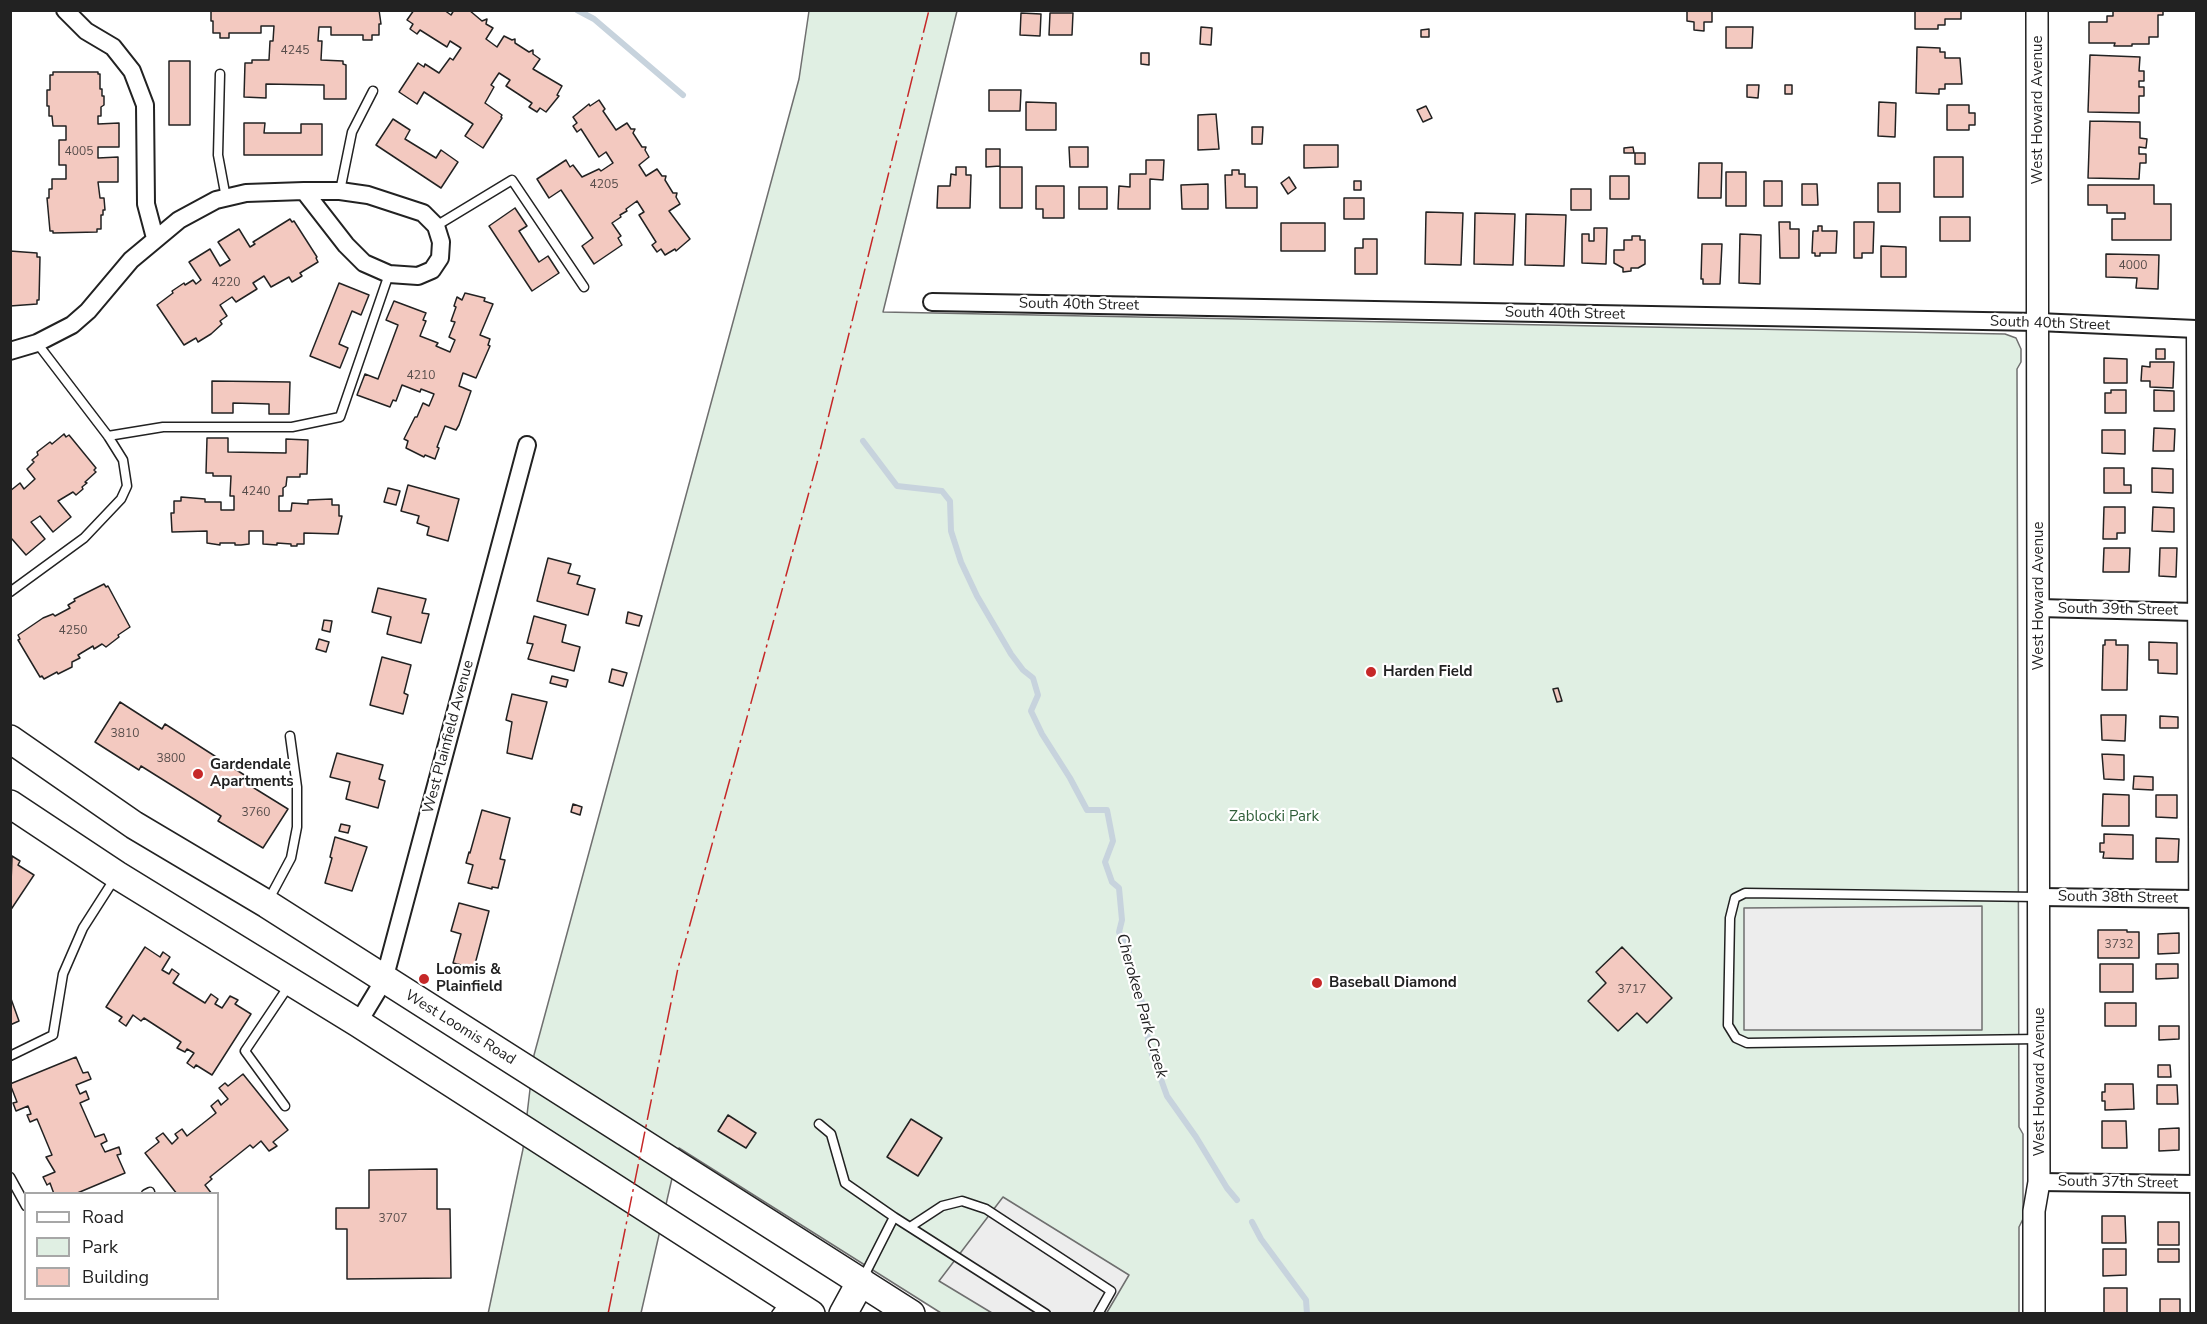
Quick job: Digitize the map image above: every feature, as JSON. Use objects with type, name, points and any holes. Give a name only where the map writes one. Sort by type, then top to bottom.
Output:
[{"type":"main road","name":"West Loomis Road","points":[[10,739],[134,825],[267,904],[911,1314]]},
{"type":"main road","points":[[10,804],[117,875],[358,1023],[782,1306],[811,1314]]},
{"type":"main road","points":[[843,1314],[861,1281]]},
{"type":"street","points":[[66,10],[86,31],[113,47],[132,70],[145,105],[146,204],[155,238]]},
{"type":"street","name":"West Howard Avenue","points":[[2034,1314],[2034,1211],[2040,1182],[2037,10]]},
{"type":"street","points":[[10,351],[37,343],[72,325],[131,260],[179,220],[216,200],[246,193],[304,191],[340,191],[368,195],[423,213],[436,226],[441,242],[440,258],[432,270],[418,276],[388,274],[364,263],[346,245],[304,191]]},
{"type":"street","name":"South 40th Street","points":[[932,302],[2038,322],[2194,329]]},
{"type":"street","name":"West Plainfield Avenue","points":[[358,1023],[384,980],[527,445]]},
{"type":"street","name":"South 39th Street","points":[[2039,608],[2194,612]]},
{"type":"street","name":"South 38th Street","points":[[2040,897],[2195,899]]},
{"type":"street","name":"West Howard Avenue","points":[[2040,1182],[2047,1211],[2047,1314]]},
{"type":"street","name":"South 37th Street","points":[[2040,1182],[2195,1184]]},
{"type":"lane","points":[[220,74],[218,155],[226,198]]},
{"type":"lane","points":[[340,191],[352,132],[373,91]]},
{"type":"lane","points":[[436,226],[512,180],[584,287]]},
{"type":"lane","points":[[108,436],[163,427],[292,427],[340,417],[388,274]]},
{"type":"lane","points":[[2194,329],[2195,1314]]},
{"type":"lane","points":[[10,592],[84,538],[121,499],[127,486],[123,460],[108,436],[37,343]]},
{"type":"lane","points":[[267,904],[291,858],[297,827],[297,787],[290,736]]},
{"type":"lane","points":[[10,1056],[54,1035],[63,974],[83,928],[117,875]]},
{"type":"lane","points":[[2040,897],[1745,893],[1735,898],[1730,918],[1728,1025],[1736,1038],[1747,1043],[2040,1039]]},
{"type":"lane","points":[[285,1106],[245,1052],[292,981]]},
{"type":"lane","points":[[819,1124],[831,1134],[845,1183],[1046,1314]]},
{"type":"lane","points":[[10,1177],[24,1202]]},
{"type":"lane","points":[[910,1227],[942,1206],[962,1201],[986,1209],[1111,1291],[1098,1314]]},
{"type":"lane","points":[[861,1281],[894,1217]]},
{"type":"green space","name":"Zablocki Park","points":[[809,11],[957,11],[883,312],[2005,334],[2016,338],[2021,349],[2021,362],[2017,369],[2019,1127],[2023,1134],[2023,1219],[2019,1227],[2019,1313],[941,1313],[679,1148],[641,1313],[488,1314],[523,1149],[534,1055],[799,79]]},
{"type":"shaded area","points":[[1982,906],[1982,1030],[1744,1030],[1744,908]]},
{"type":"shaded area","points":[[1003,1197],[1129,1275],[1106,1314],[992,1313],[939,1281]]},
{"type":"building","points":[[213,10],[379,10],[381,24],[379,24],[379,35],[372,35],[372,40],[363,40],[363,35],[331,35],[331,27],[319,27],[318,41],[322,41],[321,60],[343,61],[346,65],[346,99],[324,99],[324,85],[266,84],[266,98],[244,97],[245,63],[252,63],[252,60],[269,60],[274,26],[261,26],[261,33],[229,33],[229,38],[220,38],[220,33],[213,33],[211,12]]},
{"type":"building","points":[[414,10],[444,10],[451,15],[454,10],[469,10],[482,21],[487,19],[486,24],[493,28],[486,39],[497,47],[504,36],[515,39],[515,43],[529,52],[533,50],[533,54],[540,59],[533,69],[562,86],[557,95],[559,96],[546,112],[540,108],[537,112],[529,107],[532,103],[506,86],[510,80],[499,73],[491,85],[494,87],[485,103],[502,115],[502,118],[483,148],[465,136],[473,124],[424,92],[417,104],[399,92],[418,63],[424,67],[425,64],[439,73],[450,58],[453,60],[461,48],[450,41],[447,47],[420,30],[417,34],[410,29],[413,24],[407,20]]},
{"type":"building","points":[[1687,10],[1712,10],[1712,22],[1704,22],[1704,31],[1694,30],[1694,22],[1687,21]]},
{"type":"building","points":[[1915,10],[1961,10],[1961,19],[1945,19],[1945,25],[1938,25],[1938,29],[1915,29]]},
{"type":"building","points":[[2113,10],[2163,10],[2163,15],[2158,15],[2158,37],[2149,37],[2149,44],[2132,44],[2132,46],[2114,46],[2115,43],[2089,43],[2089,22],[2107,22],[2107,16],[2113,16]]},
{"type":"building","points":[[1021,13],[1041,14],[1040,36],[1020,35]]},
{"type":"building","points":[[1050,13],[1073,13],[1072,35],[1049,35]]},
{"type":"building","points":[[1201,27],[1212,28],[1211,45],[1200,44]]},
{"type":"building","points":[[1726,27],[1753,27],[1752,48],[1726,48]]},
{"type":"building","points":[[1429,29],[1429,37],[1421,37],[1421,30]]},
{"type":"building","points":[[1917,47],[1940,48],[1940,52],[1945,52],[1945,58],[1960,58],[1962,84],[1945,84],[1945,89],[1939,89],[1939,94],[1916,93]]},
{"type":"building","points":[[1141,53],[1149,53],[1149,65],[1141,64]]},
{"type":"building","points":[[2090,55],[2140,57],[2139,71],[2144,71],[2144,81],[2139,81],[2139,87],[2144,87],[2144,96],[2139,96],[2139,113],[2088,112]]},
{"type":"building","points":[[169,61],[190,61],[190,125],[169,125]]},
{"type":"building","points":[[53,72],[98,72],[104,105],[101,107],[101,116],[98,116],[98,124],[119,123],[119,147],[98,147],[98,158],[118,157],[118,182],[98,182],[100,198],[104,198],[105,210],[101,215],[101,229],[97,229],[97,232],[53,233],[50,231],[47,198],[49,198],[49,189],[52,189],[52,179],[66,179],[66,165],[59,165],[59,140],[66,140],[66,126],[53,126],[52,116],[49,116],[49,106],[47,106],[47,90],[50,90],[50,75],[53,75]]},
{"type":"building","points":[[1747,85],[1759,85],[1758,98],[1747,97]]},
{"type":"building","points":[[1785,85],[1792,85],[1792,94],[1785,94]]},
{"type":"building","points":[[989,90],[1021,90],[1020,111],[989,111]]},
{"type":"building","points":[[599,100],[605,109],[603,111],[616,130],[627,123],[631,129],[635,129],[633,133],[642,147],[646,147],[645,150],[649,157],[639,165],[646,176],[657,169],[662,176],[666,176],[665,180],[673,193],[677,193],[676,197],[680,204],[669,211],[690,239],[676,251],[675,249],[665,255],[661,249],[657,252],[652,245],[656,242],[639,215],[644,212],[637,201],[612,223],[621,236],[618,238],[622,245],[594,264],[582,246],[593,238],[561,190],[549,198],[537,179],[566,160],[570,167],[573,165],[582,177],[599,169],[601,171],[613,163],[606,152],[599,157],[581,129],[577,132],[573,126],[577,123],[573,117],[589,104],[590,106]]},
{"type":"building","points":[[1026,102],[1056,103],[1056,130],[1026,130]]},
{"type":"building","points":[[1879,102],[1896,103],[1895,137],[1878,136]]},
{"type":"building","points":[[1947,105],[1969,105],[1969,113],[1975,113],[1975,125],[1969,125],[1969,130],[1947,130]]},
{"type":"building","points":[[1426,106],[1432,118],[1423,122],[1417,110]]},
{"type":"building","points":[[1216,114],[1219,149],[1198,150],[1198,115]]},
{"type":"building","points":[[393,119],[410,130],[405,139],[436,158],[441,150],[458,162],[441,188],[376,145]]},
{"type":"building","points":[[2090,121],[2140,122],[2140,138],[2147,139],[2146,148],[2139,147],[2139,154],[2146,154],[2146,163],[2140,163],[2139,179],[2088,178]]},
{"type":"building","points":[[244,123],[265,123],[264,133],[301,133],[301,124],[322,124],[322,155],[244,155]]},
{"type":"building","points":[[1252,127],[1263,127],[1262,144],[1252,144]]},
{"type":"building","points":[[1304,145],[1338,145],[1338,167],[1304,168]]},
{"type":"building","points":[[1069,147],[1088,147],[1088,167],[1070,167]]},
{"type":"building","points":[[1633,147],[1634,153],[1624,153],[1624,148]]},
{"type":"building","points":[[986,149],[1000,149],[1000,166],[986,167]]},
{"type":"building","points":[[1635,153],[1645,153],[1645,164],[1635,164]]},
{"type":"building","points":[[1934,157],[1963,157],[1963,197],[1934,197]]},
{"type":"building","points":[[1146,160],[1164,160],[1163,180],[1150,179],[1150,209],[1118,209],[1119,186],[1130,187],[1130,174],[1146,174]]},
{"type":"building","points":[[1699,163],[1722,163],[1721,198],[1698,198]]},
{"type":"building","points":[[956,167],[966,167],[966,175],[971,175],[970,208],[937,208],[938,186],[950,186],[951,174],[956,175]]},
{"type":"building","points":[[1000,167],[1022,167],[1022,208],[1000,208]]},
{"type":"building","points":[[1232,170],[1239,170],[1239,174],[1245,174],[1245,187],[1257,187],[1257,208],[1226,208],[1225,175],[1232,175]]},
{"type":"building","points":[[1726,172],[1746,172],[1746,206],[1726,206]]},
{"type":"building","points":[[1610,176],[1629,176],[1629,199],[1610,199]]},
{"type":"building","points":[[1289,177],[1296,188],[1288,194],[1281,183]]},
{"type":"building","points":[[1354,181],[1361,181],[1361,190],[1354,190]]},
{"type":"building","points":[[1764,181],[1782,181],[1782,206],[1764,206]]},
{"type":"building","points":[[1878,183],[1900,183],[1900,212],[1878,212]]},
{"type":"building","points":[[1208,184],[1208,209],[1182,209],[1181,185]]},
{"type":"building","points":[[1802,184],[1817,184],[1818,205],[1802,205]]},
{"type":"building","points":[[2088,185],[2154,185],[2154,204],[2171,204],[2171,240],[2112,240],[2112,219],[2125,219],[2125,213],[2107,213],[2107,205],[2088,205]]},
{"type":"building","points":[[1036,186],[1064,186],[1064,218],[1043,218],[1043,209],[1036,209]]},
{"type":"building","points":[[1079,187],[1107,187],[1107,209],[1079,209]]},
{"type":"building","points":[[1571,189],[1591,189],[1591,210],[1571,210]]},
{"type":"building","points":[[1344,198],[1364,198],[1364,219],[1344,219]]},
{"type":"building","points":[[515,208],[527,226],[519,231],[539,262],[548,256],[559,273],[532,291],[489,226]]},
{"type":"building","points":[[1426,212],[1463,213],[1461,265],[1425,264]]},
{"type":"building","points":[[1475,213],[1515,214],[1513,265],[1474,264]]},
{"type":"building","points":[[1526,214],[1566,215],[1564,266],[1525,265]]},
{"type":"building","points":[[1940,217],[1970,217],[1970,241],[1940,241]]},
{"type":"building","points":[[290,219],[294,221],[318,262],[300,273],[302,276],[292,282],[289,277],[271,287],[264,276],[253,283],[257,289],[236,302],[232,297],[220,305],[227,316],[220,321],[222,324],[211,334],[198,342],[196,338],[184,345],[157,305],[184,283],[185,285],[193,280],[196,284],[201,280],[189,262],[210,249],[220,266],[230,260],[218,242],[239,229],[250,247],[255,244],[253,242]]},
{"type":"building","points":[[1779,222],[1790,222],[1790,229],[1799,229],[1799,258],[1780,258]]},
{"type":"building","points":[[1854,222],[1874,222],[1873,253],[1862,253],[1862,258],[1854,258]]},
{"type":"building","points":[[1281,223],[1325,223],[1325,251],[1281,251]]},
{"type":"building","points":[[1818,226],[1822,226],[1822,231],[1837,231],[1836,253],[1820,253],[1820,256],[1815,256],[1815,253],[1812,253],[1813,231],[1818,231]]},
{"type":"building","points":[[1594,228],[1607,228],[1606,264],[1582,263],[1582,234],[1589,234],[1589,241],[1594,241]]},
{"type":"building","points":[[1740,234],[1761,235],[1760,284],[1739,283]]},
{"type":"building","points":[[1632,236],[1640,236],[1640,240],[1645,240],[1645,264],[1623,272],[1623,268],[1614,263],[1614,250],[1624,250],[1624,240],[1632,240]]},
{"type":"building","points":[[1363,239],[1377,239],[1377,274],[1355,274],[1355,248],[1363,248]]},
{"type":"building","points":[[1702,244],[1722,244],[1720,284],[1703,284],[1703,279],[1701,279]]},
{"type":"building","points":[[1881,246],[1906,247],[1906,277],[1881,277]]},
{"type":"building","points":[[10,251],[37,253],[37,257],[40,257],[37,304],[10,306]]},
{"type":"building","points":[[2106,254],[2159,255],[2158,289],[2136,288],[2137,278],[2106,277]]},
{"type":"building","points":[[339,283],[369,295],[361,315],[352,311],[339,344],[348,348],[340,368],[310,356]]},
{"type":"building","points":[[465,293],[485,298],[484,301],[493,304],[480,335],[490,339],[488,345],[490,346],[476,378],[463,373],[459,386],[471,391],[459,425],[456,430],[445,426],[435,459],[425,455],[424,457],[406,448],[408,441],[404,439],[423,403],[429,406],[434,394],[421,389],[420,392],[402,385],[396,401],[393,400],[390,407],[357,395],[365,374],[378,379],[398,325],[386,320],[394,301],[426,313],[423,320],[426,321],[420,336],[438,343],[436,346],[450,352],[455,340],[449,337],[455,322],[451,321],[456,307],[454,306],[457,297],[462,300]]},
{"type":"building","points":[[2156,349],[2165,349],[2165,359],[2156,359]]},
{"type":"building","points":[[2104,358],[2127,359],[2127,383],[2104,383]]},
{"type":"building","points":[[2150,362],[2174,362],[2173,388],[2150,387],[2150,381],[2141,381],[2142,366],[2150,367]]},
{"type":"building","points":[[212,381],[290,382],[289,414],[269,414],[269,404],[233,403],[233,413],[212,413]]},
{"type":"building","points":[[2111,390],[2126,390],[2126,413],[2105,413],[2105,393],[2111,393]]},
{"type":"building","points":[[2154,390],[2174,391],[2174,411],[2154,411]]},
{"type":"building","points":[[2154,428],[2175,429],[2174,451],[2153,451]]},
{"type":"building","points":[[2102,430],[2125,430],[2125,454],[2102,453]]},
{"type":"building","points":[[64,434],[66,437],[69,435],[96,468],[94,470],[96,472],[76,495],[73,492],[58,501],[71,517],[53,532],[40,516],[31,522],[45,539],[26,555],[12,539],[10,540],[10,491],[20,483],[24,489],[35,479],[27,469],[34,462],[32,460],[38,455],[37,452]]},
{"type":"building","points":[[207,438],[228,438],[228,452],[286,453],[286,439],[308,440],[307,474],[300,474],[300,477],[287,477],[283,496],[279,496],[279,511],[291,511],[292,503],[308,504],[308,500],[332,499],[332,505],[339,505],[339,516],[342,516],[338,534],[304,533],[304,544],[291,546],[291,544],[277,543],[277,545],[263,544],[263,531],[249,531],[249,544],[241,545],[207,543],[207,531],[172,532],[171,513],[174,513],[174,501],[181,501],[181,497],[205,499],[205,502],[221,502],[221,510],[234,510],[234,496],[230,496],[231,476],[213,476],[213,473],[206,473]]},
{"type":"building","points":[[2104,468],[2124,468],[2124,485],[2131,485],[2131,493],[2104,493]]},
{"type":"building","points":[[2152,468],[2173,469],[2173,493],[2152,492]]},
{"type":"building","points":[[408,485],[459,499],[448,541],[427,535],[429,527],[417,523],[419,516],[401,511]]},
{"type":"building","points":[[388,488],[400,491],[396,505],[384,502]]},
{"type":"building","points":[[2104,507],[2125,507],[2125,533],[2117,533],[2117,539],[2103,539]]},
{"type":"building","points":[[2153,507],[2174,508],[2174,532],[2152,531]]},
{"type":"building","points":[[2104,548],[2130,548],[2129,572],[2103,572]]},
{"type":"building","points":[[2160,548],[2177,548],[2176,577],[2159,576]]},
{"type":"building","points":[[548,558],[571,564],[568,573],[580,576],[577,584],[595,589],[588,615],[537,601]]},
{"type":"building","points":[[104,584],[108,586],[130,627],[106,647],[102,644],[94,649],[93,646],[78,655],[80,658],[72,662],[72,667],[44,679],[40,677],[18,640],[20,639],[18,635],[43,618],[53,614],[55,616],[70,608],[68,605],[75,601],[74,599]]},
{"type":"building","points":[[378,588],[426,599],[422,613],[429,614],[421,643],[387,634],[391,617],[372,612]]},
{"type":"building","points":[[628,612],[642,616],[639,626],[626,623]]},
{"type":"building","points":[[534,616],[566,625],[562,642],[580,647],[574,671],[528,659],[533,644],[527,643]]},
{"type":"building","points":[[324,620],[332,621],[330,632],[322,630]]},
{"type":"building","points":[[319,639],[329,642],[326,652],[316,649]]},
{"type":"building","points":[[2105,640],[2116,640],[2116,645],[2128,645],[2127,690],[2102,690]]},
{"type":"building","points":[[2149,642],[2177,643],[2177,674],[2158,673],[2158,660],[2149,660]]},
{"type":"building","points":[[382,657],[411,665],[404,693],[408,695],[403,714],[370,705]]},
{"type":"building","points":[[612,669],[627,673],[623,686],[609,682]]},
{"type":"building","points":[[552,676],[568,680],[566,687],[550,683]]},
{"type":"building","points":[[1558,688],[1562,701],[1557,702],[1553,689]]},
{"type":"building","points":[[512,694],[547,702],[532,759],[507,753],[512,722],[506,720]]},
{"type":"building","name":"Gardendale Apartments","points":[[120,702],[162,729],[165,724],[249,778],[246,783],[288,809],[263,848],[218,821],[221,816],[141,766],[139,770],[95,742]]},
{"type":"building","points":[[2101,715],[2126,715],[2125,741],[2102,740]]},
{"type":"building","points":[[2160,716],[2178,717],[2178,728],[2160,728]]},
{"type":"building","points":[[337,753],[383,765],[379,779],[385,781],[378,808],[346,799],[350,782],[330,777]]},
{"type":"building","points":[[2102,754],[2124,755],[2124,780],[2104,779]]},
{"type":"building","points":[[2134,776],[2153,777],[2153,790],[2133,789]]},
{"type":"building","points":[[2103,794],[2129,795],[2129,826],[2102,826]]},
{"type":"building","points":[[2156,795],[2177,795],[2177,818],[2156,817]]},
{"type":"building","points":[[573,804],[582,807],[580,815],[571,812]]},
{"type":"building","points":[[482,810],[510,818],[500,859],[505,860],[498,888],[492,887],[492,889],[468,883],[473,865],[466,863]]},
{"type":"building","points":[[341,824],[350,826],[348,833],[339,831]]},
{"type":"building","points":[[2104,834],[2133,835],[2133,859],[2103,858],[2104,852],[2100,852],[2100,843],[2104,843]]},
{"type":"building","points":[[335,837],[367,847],[352,891],[325,883]]},
{"type":"building","points":[[2156,838],[2179,839],[2178,862],[2156,862]]},
{"type":"building","points":[[12,856],[20,861],[18,865],[34,875],[10,911]]},
{"type":"building","points":[[459,903],[489,911],[474,968],[453,963],[461,934],[451,931]]},
{"type":"building","points":[[2098,930],[2139,932],[2139,958],[2098,958]]},
{"type":"building","points":[[2179,933],[2179,953],[2158,954],[2158,934]]},
{"type":"building","points":[[145,947],[160,957],[163,952],[170,957],[162,970],[169,974],[172,969],[179,974],[173,983],[205,1003],[211,994],[218,999],[215,1004],[222,1008],[230,996],[238,1000],[235,1004],[251,1014],[212,1075],[196,1065],[194,1068],[187,1063],[194,1053],[187,1049],[185,1052],[177,1048],[181,1042],[144,1018],[141,1021],[133,1015],[126,1026],[119,1021],[122,1017],[106,1007]]},
{"type":"building","points":[[1622,947],[1672,998],[1647,1023],[1637,1013],[1618,1031],[1588,1001],[1606,983],[1596,972]]},
{"type":"building","points":[[2100,964],[2133,964],[2133,992],[2100,992]]},
{"type":"building","points":[[2156,964],[2178,964],[2178,978],[2156,979]]},
{"type":"building","points":[[10,996],[19,1021],[10,1025]]},
{"type":"building","points":[[2105,1003],[2136,1003],[2136,1026],[2105,1026]]},
{"type":"building","points":[[2159,1026],[2179,1026],[2179,1039],[2159,1040]]},
{"type":"building","points":[[76,1057],[83,1073],[88,1072],[91,1079],[76,1085],[80,1094],[86,1091],[89,1099],[80,1103],[95,1137],[104,1134],[107,1141],[101,1144],[105,1152],[119,1147],[121,1154],[117,1155],[125,1173],[80,1192],[53,1192],[50,1183],[47,1185],[43,1177],[55,1172],[46,1157],[52,1155],[37,1119],[30,1122],[27,1115],[31,1114],[28,1106],[16,1111],[13,1103],[17,1102],[10,1084]]},
{"type":"building","points":[[2158,1065],[2170,1065],[2171,1077],[2158,1077]]},
{"type":"building","points":[[243,1074],[288,1130],[273,1142],[277,1146],[269,1151],[261,1141],[253,1148],[250,1145],[210,1177],[212,1179],[205,1185],[210,1192],[175,1192],[145,1153],[159,1142],[156,1138],[163,1133],[172,1144],[178,1138],[175,1134],[182,1129],[187,1136],[216,1113],[211,1106],[218,1100],[221,1105],[228,1099],[219,1088],[225,1083],[228,1086]]},
{"type":"building","points":[[2105,1084],[2133,1084],[2134,1109],[2105,1110],[2102,1092],[2105,1092]]},
{"type":"building","points":[[2157,1085],[2177,1085],[2178,1104],[2157,1104]]},
{"type":"building","points":[[728,1115],[756,1133],[746,1148],[718,1131]]},
{"type":"building","points":[[911,1119],[942,1138],[918,1176],[887,1157]]},
{"type":"building","points":[[2102,1121],[2126,1121],[2127,1148],[2102,1148]]},
{"type":"building","points":[[2179,1128],[2179,1150],[2159,1151],[2159,1129]]},
{"type":"building","points":[[437,1169],[437,1209],[450,1209],[451,1278],[347,1279],[347,1229],[336,1229],[336,1208],[369,1208],[369,1170]]},
{"type":"building","points":[[2102,1216],[2125,1216],[2126,1243],[2102,1243]]},
{"type":"building","points":[[2158,1222],[2179,1222],[2179,1245],[2158,1245]]},
{"type":"building","points":[[2103,1249],[2126,1249],[2126,1275],[2103,1276]]},
{"type":"building","points":[[2158,1249],[2179,1249],[2179,1262],[2158,1262]]},
{"type":"building","points":[[2104,1288],[2127,1288],[2127,1314],[2104,1314]]},
{"type":"building","points":[[2160,1299],[2180,1299],[2180,1314],[2160,1314]]},
{"type":"waterway","name":"Cherokee Park Creek","points":[[577,10],[594,19],[683,95]]},
{"type":"waterway","name":"Cherokee Park Creek","points":[[863,441],[897,486],[942,491],[950,501],[951,531],[961,562],[977,596],[1011,654],[1023,670],[1033,678],[1038,695],[1031,711],[1042,734],[1087,810],[1107,810],[1113,841],[1105,862],[1112,882],[1119,888],[1122,920],[1119,932],[1129,951],[1128,970],[1143,1004],[1149,1046],[1167,1096],[1237,1200]]},
{"type":"waterway","name":"Cherokee Park Creek","points":[[1252,1222],[1261,1239],[1306,1300],[1307,1314]]},
{"type":"power","points":[[608,1314],[678,968],[817,463],[929,10]]},
{"type":"place","name":"Harden Field","points":[[1371,672]]},
{"type":"place","name":"Gardendale Apartments","points":[[198,774]]},
{"type":"place","name":"Loomis & Plainfield","points":[[424,979]]},
{"type":"place","name":"Baseball Diamond","points":[[1317,983]]}]
